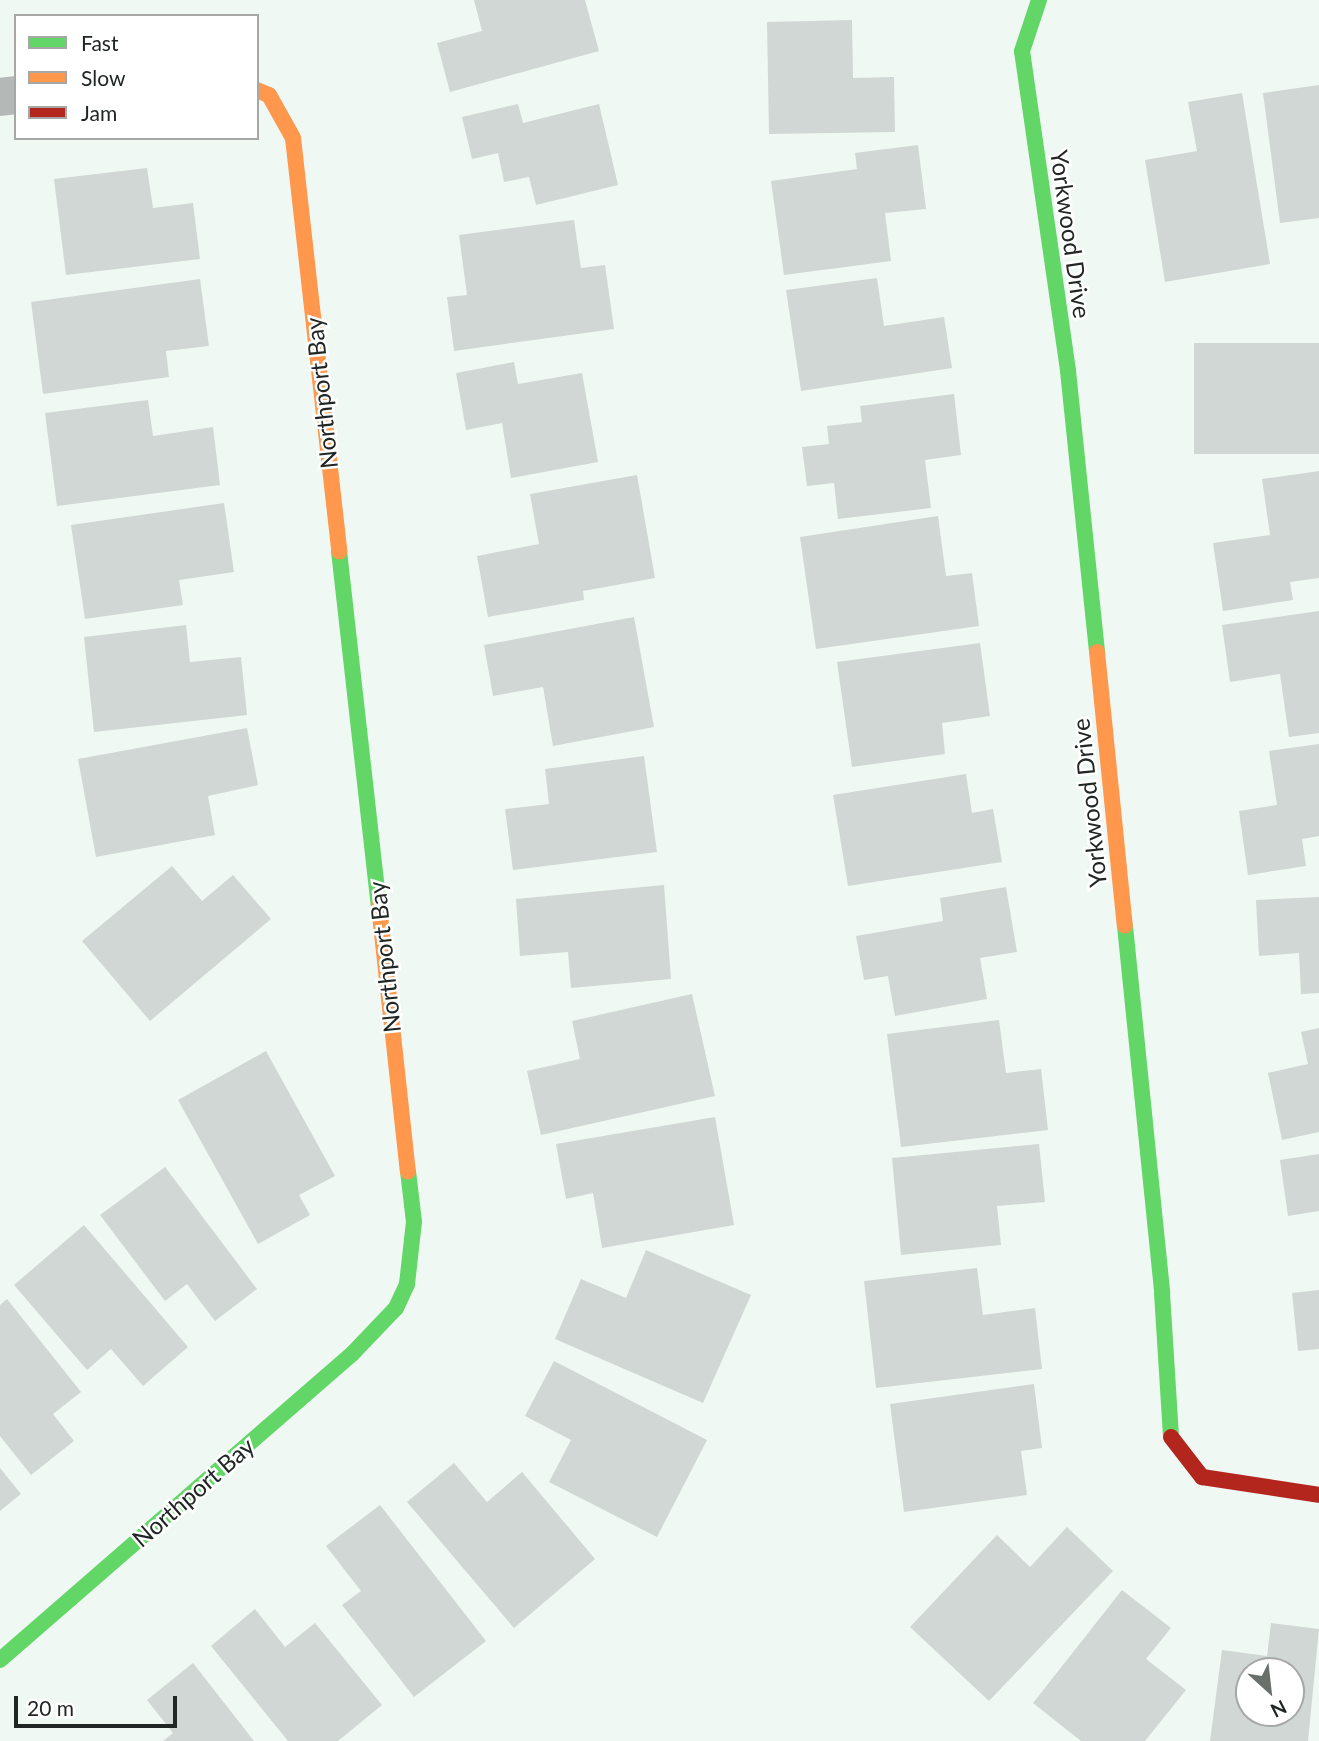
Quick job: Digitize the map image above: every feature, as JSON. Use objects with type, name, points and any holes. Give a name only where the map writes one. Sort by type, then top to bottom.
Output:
[{"type":"street","name":"Yorkwood Drive","points":[[1039,0],[1021,51],[1069,384],[1162,1293],[1171,1443],[1202,1477],[1319,1495]]},
{"type":"street","name":"Northport Bay","points":[[0,1660],[352,1354],[396,1308],[407,1284],[414,1222],[293,138],[269,95],[259,91]]},
{"type":"building","points":[[474,0],[585,0],[599,51],[450,92],[437,43],[482,31]]},
{"type":"building","points":[[852,20],[853,78],[894,77],[895,132],[769,134],[767,22]]},
{"type":"building","points":[[1319,85],[1319,218],[1280,223],[1263,93]]},
{"type":"building","points":[[1242,93],[1270,264],[1165,282],[1145,160],[1197,151],[1188,102]]},
{"type":"building","points":[[518,104],[523,123],[599,104],[618,185],[536,205],[529,177],[504,182],[498,153],[472,159],[462,117]]},
{"type":"building","points":[[918,145],[926,209],[885,213],[891,261],[784,275],[771,181],[857,169],[855,153]]},
{"type":"building","points":[[147,168],[153,208],[193,203],[200,259],[66,275],[54,179]]},
{"type":"building","points":[[574,220],[581,268],[605,265],[614,329],[454,351],[447,297],[467,295],[459,235]]},
{"type":"building","points":[[877,278],[884,326],[944,317],[952,368],[801,391],[786,290]]},
{"type":"building","points":[[200,279],[209,346],[166,351],[169,377],[43,394],[31,302]]},
{"type":"building","points":[[1194,343],[1319,343],[1319,454],[1194,454]]},
{"type":"building","points":[[514,362],[518,384],[582,373],[598,462],[511,478],[502,423],[466,430],[456,373]]},
{"type":"building","points":[[954,394],[961,455],[925,460],[931,508],[838,519],[834,483],[807,486],[802,447],[829,444],[827,426],[862,422],[860,406]]},
{"type":"building","points":[[148,400],[153,436],[213,427],[220,485],[57,506],[45,413]]},
{"type":"building","points":[[1319,471],[1319,578],[1290,582],[1293,600],[1223,611],[1213,543],[1270,535],[1262,479]]},
{"type":"building","points":[[637,475],[655,578],[583,591],[584,600],[488,617],[477,556],[539,544],[530,494]]},
{"type":"building","points":[[224,503],[234,572],[179,580],[183,605],[85,619],[71,525]]},
{"type":"building","points":[[938,516],[946,576],[972,573],[979,626],[816,649],[800,537]]},
{"type":"building","points":[[1319,611],[1319,733],[1289,737],[1280,674],[1230,682],[1222,625]]},
{"type":"building","points":[[634,617],[654,727],[553,746],[543,687],[493,696],[484,645]]},
{"type":"building","points":[[186,625],[190,662],[241,657],[247,715],[94,732],[84,637]]},
{"type":"building","points":[[980,643],[990,716],[942,723],[945,754],[852,767],[837,662]]},
{"type":"building","points":[[247,728],[258,785],[208,796],[215,835],[96,857],[78,759]]},
{"type":"building","points":[[1319,744],[1319,836],[1302,839],[1306,866],[1248,875],[1239,811],[1277,805],[1269,751]]},
{"type":"building","points":[[644,756],[657,852],[513,870],[505,809],[549,804],[545,769]]},
{"type":"building","points":[[966,774],[972,813],[993,809],[1002,862],[848,886],[833,795]]},
{"type":"building","points":[[172,866],[202,901],[233,875],[271,919],[150,1021],[82,941]]},
{"type":"building","points":[[664,885],[671,979],[571,988],[568,952],[520,956],[516,899]]},
{"type":"building","points":[[1006,887],[1017,952],[980,958],[987,999],[895,1016],[888,976],[864,980],[856,936],[943,921],[940,898]]},
{"type":"building","points":[[1319,897],[1319,993],[1301,994],[1299,953],[1259,956],[1256,900]]},
{"type":"building","points":[[692,994],[715,1096],[541,1135],[527,1071],[580,1059],[572,1021]]},
{"type":"building","points":[[999,1020],[1006,1073],[1041,1069],[1048,1130],[901,1147],[887,1034]]},
{"type":"building","points":[[1319,1028],[1319,1132],[1282,1140],[1268,1073],[1308,1064],[1301,1032]]},
{"type":"building","points":[[266,1051],[335,1176],[299,1195],[310,1215],[258,1244],[178,1100]]},
{"type":"building","points":[[715,1117],[734,1225],[602,1248],[593,1193],[566,1199],[556,1144]]},
{"type":"building","points":[[1039,1144],[1045,1202],[997,1206],[1001,1245],[901,1255],[892,1158]]},
{"type":"building","points":[[1319,1154],[1319,1211],[1288,1216],[1280,1160]]},
{"type":"building","points":[[165,1167],[257,1289],[215,1321],[187,1284],[165,1301],[100,1215]]},
{"type":"building","points":[[84,1225],[188,1347],[143,1386],[111,1349],[87,1370],[14,1285]]},
{"type":"building","points":[[646,1250],[751,1295],[703,1403],[555,1339],[581,1279],[626,1298]]},
{"type":"building","points":[[977,1268],[983,1315],[1035,1308],[1042,1369],[876,1388],[864,1281]]},
{"type":"building","points":[[1319,1290],[1319,1349],[1298,1351],[1292,1293]]},
{"type":"building","points":[[7,1299],[81,1392],[53,1414],[74,1441],[31,1475],[0,1436],[0,1305]]},
{"type":"building","points":[[554,1361],[707,1440],[657,1537],[549,1482],[571,1440],[525,1416]]},
{"type":"building","points":[[1034,1384],[1042,1448],[1021,1451],[1027,1495],[904,1512],[890,1404]]},
{"type":"building","points":[[454,1463],[487,1502],[522,1472],[595,1559],[514,1628],[407,1502]]},
{"type":"building","points":[[0,1468],[21,1494],[0,1511]]},
{"type":"building","points":[[380,1505],[486,1641],[414,1697],[342,1605],[361,1591],[326,1546]]},
{"type":"building","points":[[1067,1527],[1113,1571],[989,1701],[910,1627],[997,1535],[1030,1567]]},
{"type":"building","points":[[1122,1590],[1171,1628],[1146,1659],[1186,1690],[1145,1741],[1081,1741],[1033,1703]]},
{"type":"building","points":[[255,1609],[285,1647],[315,1623],[382,1705],[338,1741],[288,1741],[211,1646]]},
{"type":"building","points":[[1271,1623],[1319,1629],[1308,1741],[1210,1741],[1222,1650],[1267,1656]]},
{"type":"building","points":[[193,1663],[254,1741],[163,1741],[173,1733],[147,1700]]},
{"type":"traffic: fast","points":[[1039,0],[1022,51],[1068,371],[1097,652]]},
{"type":"traffic: fast","points":[[339,551],[379,906]]},
{"type":"traffic: fast","points":[[1125,926],[1162,1293],[1171,1437]]},
{"type":"traffic: fast","points":[[0,1660],[352,1354],[396,1308],[407,1284],[414,1222],[408,1171]]},
{"type":"traffic: slow","points":[[259,91],[269,95],[293,138],[339,551]]},
{"type":"traffic: slow","points":[[1097,652],[1125,926]]},
{"type":"traffic: slow","points":[[379,906],[408,1171]]},
{"type":"traffic: jam","points":[[1171,1437],[1202,1477],[1319,1495]]}]
